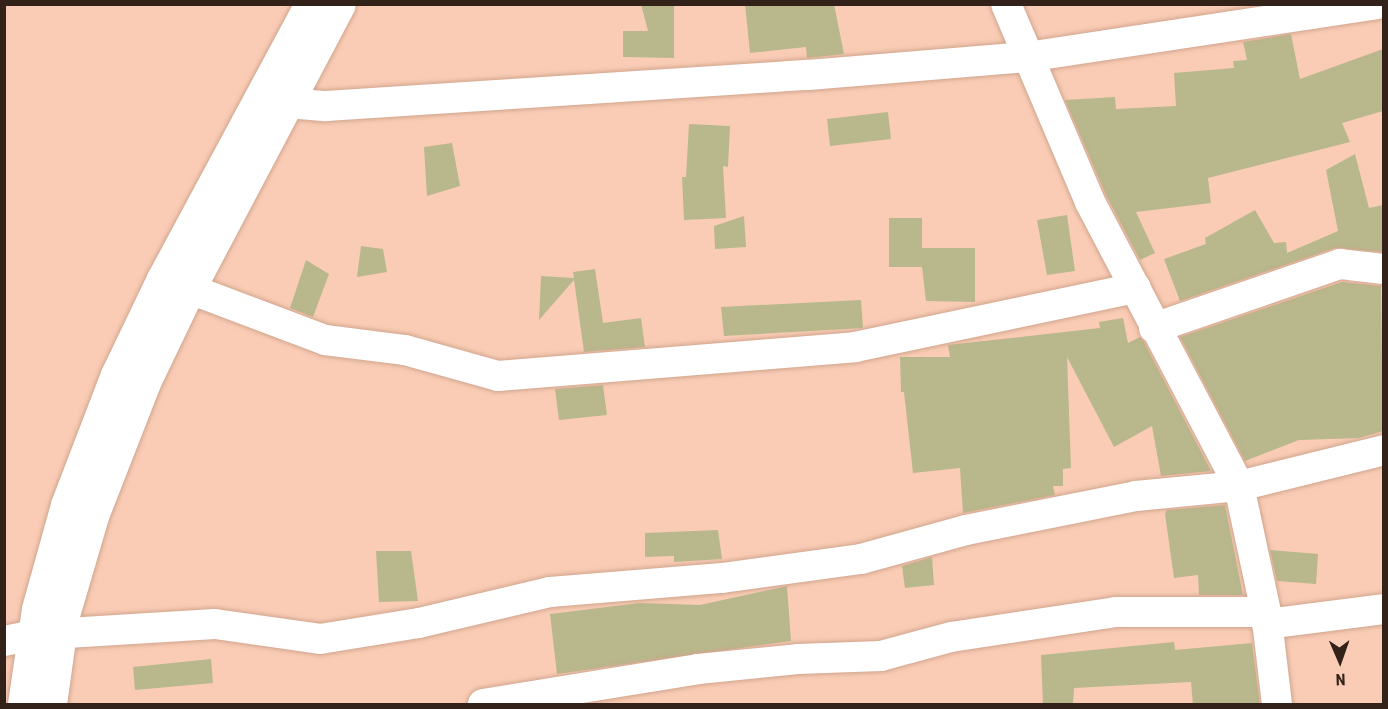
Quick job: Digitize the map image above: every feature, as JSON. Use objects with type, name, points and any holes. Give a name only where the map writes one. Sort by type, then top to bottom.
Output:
[{"type":"street","points":[[24,705],[33,637],[93,513],[144,382],[176,284],[311,4]]},
{"type":"street","points":[[176,284],[288,103],[339,4]]},
{"type":"street","points":[[1006,4],[1090,202],[1136,288],[1154,328],[1239,486],[1266,618],[1277,705]]},
{"type":"street","points":[[288,103],[326,106],[808,75],[1027,57],[1377,4]]},
{"type":"street","points":[[1154,328],[1340,264],[1383,269]]},
{"type":"street","points":[[176,284],[325,340],[405,350],[498,376],[855,347],[1136,288]]},
{"type":"street","points":[[33,637],[215,624],[320,639],[419,623],[550,592],[722,578],[861,559],[966,530],[1136,496],[1239,486],[1383,450]]},
{"type":"street","points":[[483,705],[698,669],[798,659],[881,656],[951,637],[1116,612],[1266,618],[1383,609]]},
{"type":"street","points":[[33,637],[51,705]]},
{"type":"building","points":[[641,4],[674,4],[674,58],[623,57],[623,31],[648,31]]},
{"type":"building","points":[[745,4],[834,4],[844,54],[807,58],[806,47],[750,53]]},
{"type":"building","points":[[1291,34],[1300,79],[1383,49],[1383,111],[1342,123],[1350,142],[1208,178],[1211,203],[1136,212],[1155,253],[1140,260],[1106,195],[1065,100],[1115,97],[1116,109],[1176,106],[1174,73],[1234,68],[1233,61],[1247,60],[1243,42]]},
{"type":"building","points":[[888,112],[891,139],[830,146],[827,119]]},
{"type":"building","points":[[689,124],[730,126],[728,167],[723,166],[726,218],[684,220],[682,177],[686,177]]},
{"type":"building","points":[[452,143],[460,186],[427,196],[424,147]]},
{"type":"building","points":[[1355,154],[1369,208],[1383,205],[1383,252],[1335,248],[1180,301],[1164,259],[1206,244],[1205,238],[1255,210],[1274,243],[1286,242],[1287,253],[1338,231],[1326,170]]},
{"type":"building","points":[[1067,215],[1075,271],[1047,275],[1037,220]]},
{"type":"building","points":[[744,216],[746,247],[715,249],[714,226]]},
{"type":"building","points":[[889,218],[922,218],[922,248],[975,248],[975,302],[926,301],[922,267],[889,267]]},
{"type":"building","points":[[361,246],[383,249],[387,272],[357,277]]},
{"type":"building","points":[[306,260],[329,274],[313,317],[290,308]]},
{"type":"building","points":[[595,269],[603,323],[641,318],[645,347],[584,352],[574,280],[539,320],[541,276],[574,278],[573,272]]},
{"type":"building","points":[[1342,282],[1381,286],[1383,431],[1359,438],[1299,440],[1245,461],[1180,337]]},
{"type":"building","points":[[861,300],[863,328],[724,336],[721,307]]},
{"type":"building","points":[[1123,318],[1128,343],[1140,337],[1144,342],[1211,471],[1161,476],[1152,426],[1114,447],[1067,357],[1071,468],[1063,469],[1063,486],[1053,486],[1055,495],[963,513],[960,468],[913,473],[904,392],[901,392],[900,357],[950,357],[948,345],[1100,328],[1099,322]]},
{"type":"building","points":[[603,385],[607,415],[559,420],[555,389]]},
{"type":"building","points":[[1225,505],[1243,595],[1199,595],[1198,575],[1174,578],[1165,514],[1167,510]]},
{"type":"building","points":[[718,530],[722,559],[674,562],[674,556],[645,557],[645,533]]},
{"type":"building","points":[[1270,550],[1318,554],[1316,584],[1277,581]]},
{"type":"building","points":[[376,551],[411,551],[418,601],[379,602]]},
{"type":"building","points":[[932,557],[934,585],[905,588],[902,566]]},
{"type":"building","points":[[787,586],[791,641],[557,674],[550,614],[640,603],[700,605]]},
{"type":"building","points":[[1174,642],[1175,650],[1252,643],[1260,705],[1193,705],[1191,682],[1074,688],[1073,705],[1043,705],[1041,655]]},
{"type":"building","points":[[211,659],[213,683],[135,690],[133,667]]}]
